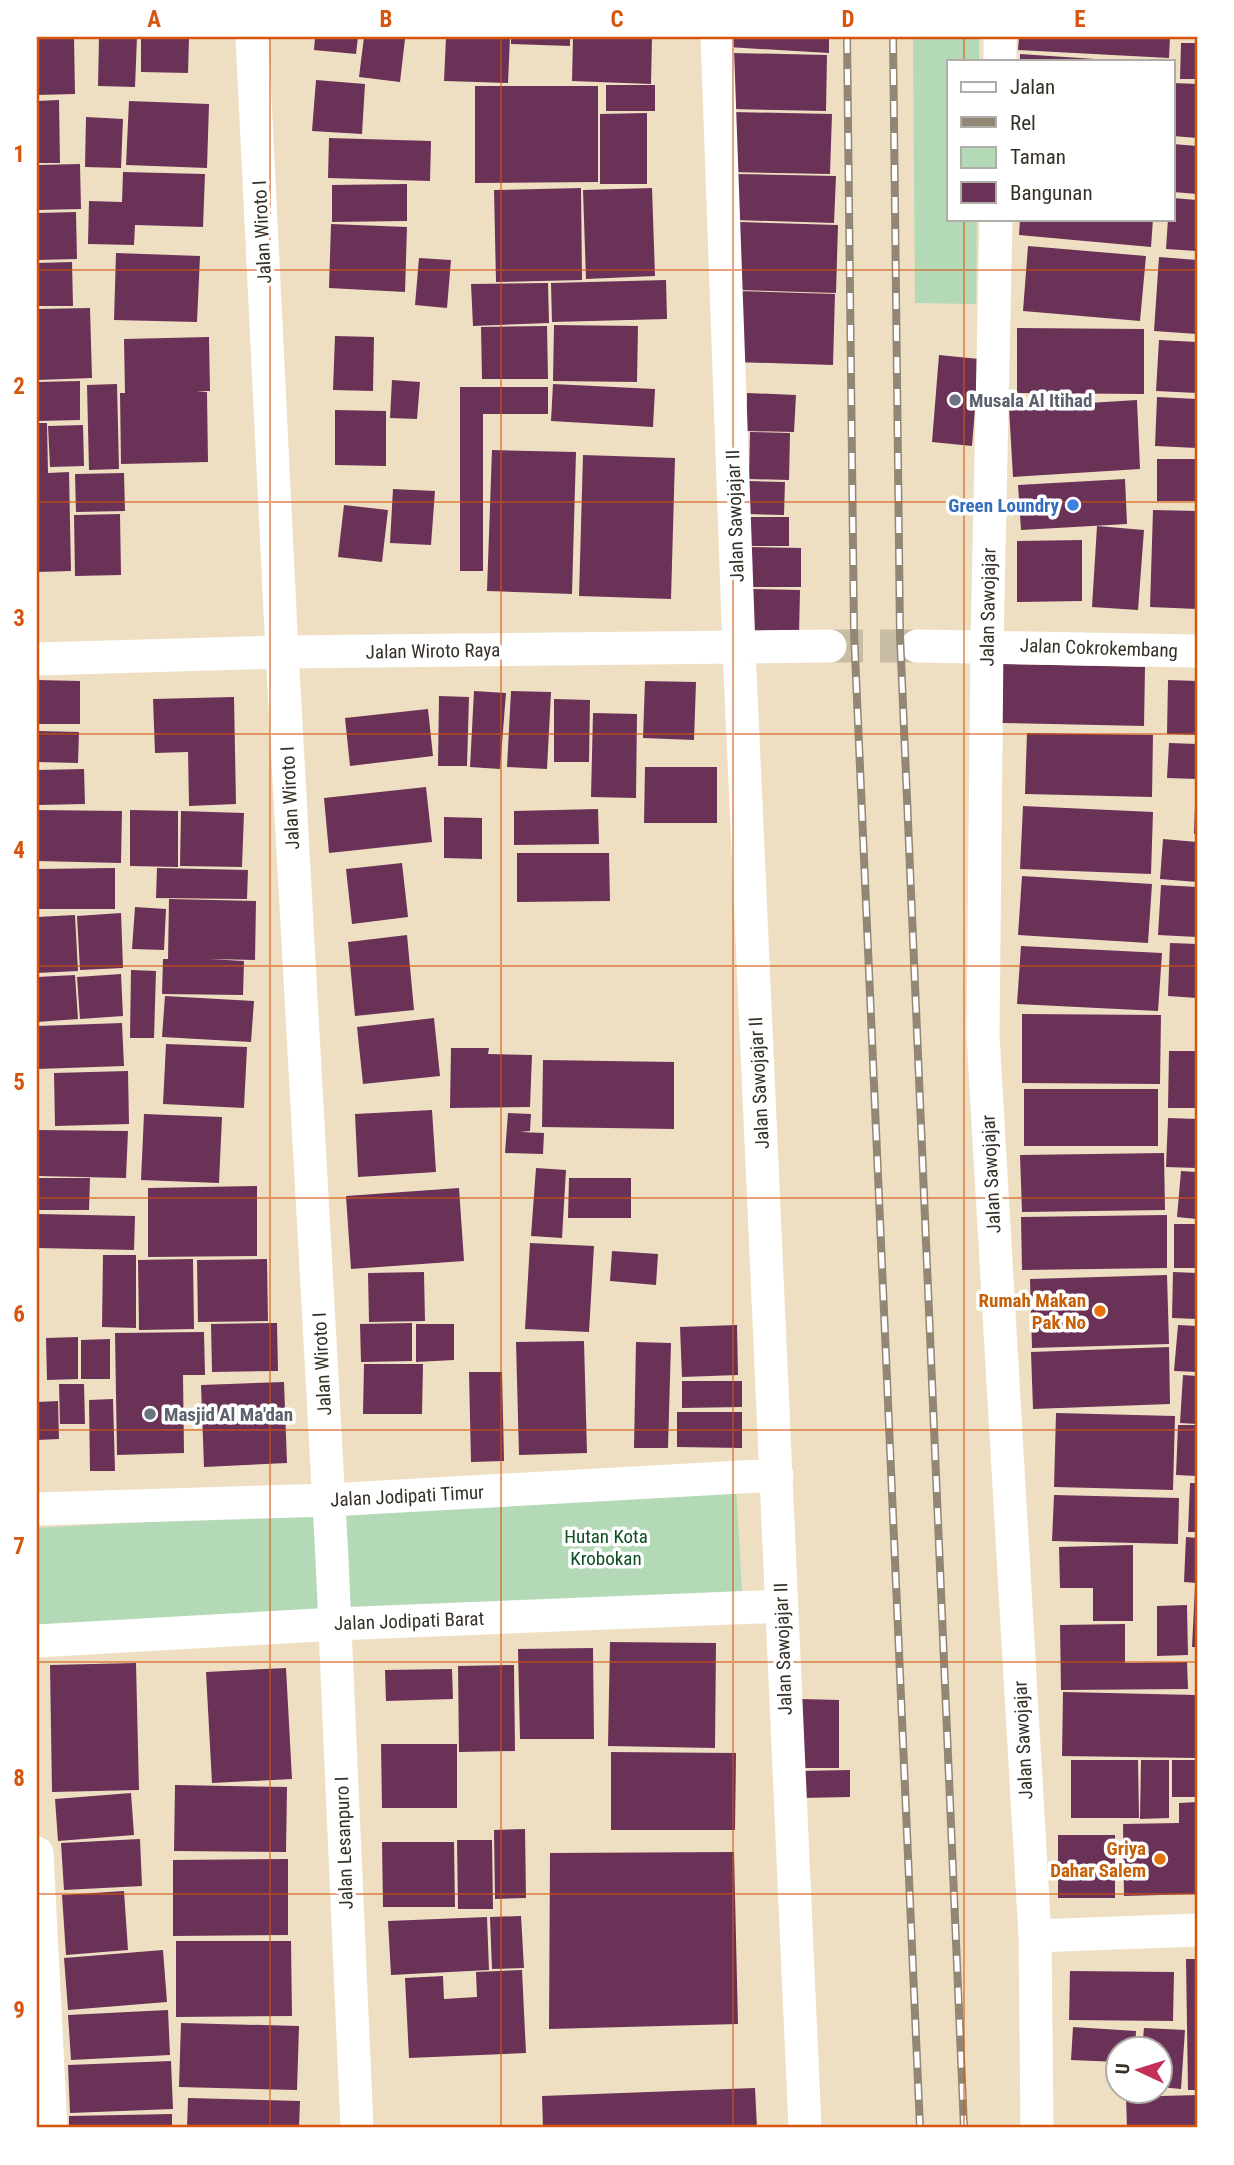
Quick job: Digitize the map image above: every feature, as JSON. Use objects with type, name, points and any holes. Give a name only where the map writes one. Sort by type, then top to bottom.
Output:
[{"type":"street","name":"Jalan Wiroto I","points":[[252,37],[282,652],[332,1559]]},
{"type":"street","name":"Jalan Sawojajar II","points":[[717,37],[739,648],[805,2128]]},
{"type":"street","points":[[1000,37],[1000,60]]},
{"type":"street","name":"Jalan Sawojajar","points":[[996,220],[987,645],[983,1037],[1035,1937],[1037,2128]]},
{"type":"street","name":"Jalan Cokrokembang","points":[[917,646],[987,645],[1197,651]]},
{"type":"street","name":"Jalan Wiroto Raya","points":[[37,659],[282,652],[830,646]]},
{"type":"street","name":"Jalan Jodipati Timur","points":[[37,1508],[329,1500],[777,1475]]},
{"type":"street","name":"Jalan Lesanpuro I","points":[[332,1559],[357,2128]]},
{"type":"street","name":"Jalan Jodipati Barat","points":[[37,1641],[335,1624],[781,1606]]},
{"type":"street","points":[[37,1853],[51,2128]]},
{"type":"street","points":[[1035,1937],[1197,1930]]},
{"type":"green space","points":[[913,37],[979,37],[979,60],[947,60],[947,220],[977,220],[976,304],[915,303]]},
{"type":"green space","name":"Hutan Kota Krobokan","points":[[736,1488],[742,1591],[37,1631],[37,1528]]},
{"type":"building","points":[[37,37],[74,37],[75,94],[37,95]]},
{"type":"building","points":[[99,37],[137,37],[135,87],[98,86]]},
{"type":"building","points":[[141,37],[189,37],[188,73],[141,72]]},
{"type":"building","points":[[315,37],[358,37],[356,54],[314,50]]},
{"type":"building","points":[[364,37],[405,39],[400,82],[359,77]]},
{"type":"building","points":[[446,37],[510,37],[508,83],[444,81]]},
{"type":"building","points":[[511,37],[570,37],[570,46],[511,44]]},
{"type":"building","points":[[573,37],[652,37],[651,84],[572,81]]},
{"type":"building","points":[[729,37],[829,37],[829,53],[728,47]]},
{"type":"building","points":[[1019,37],[1170,37],[1169,58],[1018,50]]},
{"type":"building","points":[[1181,43],[1197,43],[1197,79],[1180,79]]},
{"type":"building","points":[[733,53],[827,55],[826,111],[731,109]]},
{"type":"building","points":[[1020,54],[1095,59],[1095,60],[1020,60]]},
{"type":"building","points":[[316,80],[365,84],[362,134],[312,131]]},
{"type":"building","points":[[1174,83],[1197,84],[1197,138],[1174,136]]},
{"type":"building","points":[[606,85],[655,85],[655,111],[606,111]]},
{"type":"building","points":[[475,86],[598,86],[598,182],[475,183]]},
{"type":"building","points":[[59,100],[60,163],[37,163],[37,101]]},
{"type":"building","points":[[129,101],[209,104],[207,168],[126,165]]},
{"type":"building","points":[[733,112],[832,114],[830,174],[731,172]]},
{"type":"building","points":[[647,113],[647,184],[600,184],[600,114]]},
{"type":"building","points":[[86,117],[123,119],[121,168],[85,167]]},
{"type":"building","points":[[329,138],[431,141],[430,181],[328,178]]},
{"type":"building","points":[[1174,144],[1197,146],[1197,194],[1174,192]]},
{"type":"building","points":[[80,164],[81,209],[37,210],[37,165]]},
{"type":"building","points":[[123,172],[205,174],[203,227],[135,225],[134,245],[88,244],[89,201],[122,202]]},
{"type":"building","points":[[736,174],[836,176],[834,223],[735,220]]},
{"type":"building","points":[[407,184],[407,221],[332,222],[332,185]]},
{"type":"building","points":[[581,188],[582,280],[496,282],[494,190]]},
{"type":"building","points":[[652,188],[655,276],[586,279],[583,190]]},
{"type":"building","points":[[1174,198],[1197,200],[1197,251],[1166,249],[1168,220],[1174,220]]},
{"type":"building","points":[[76,212],[77,259],[37,260],[37,213]]},
{"type":"building","points":[[1020,220],[1153,220],[1151,247],[1019,235]]},
{"type":"building","points":[[740,222],[838,225],[836,293],[738,290]]},
{"type":"building","points":[[331,224],[407,227],[405,292],[329,288]]},
{"type":"building","points":[[1028,246],[1146,256],[1140,321],[1023,311]]},
{"type":"building","points":[[116,253],[200,256],[197,322],[114,320]]},
{"type":"building","points":[[1159,257],[1197,260],[1197,334],[1154,331]]},
{"type":"building","points":[[419,258],[451,260],[447,308],[415,305]]},
{"type":"building","points":[[72,262],[73,306],[37,306],[37,263]]},
{"type":"building","points":[[666,280],[667,319],[552,322],[551,283]]},
{"type":"building","points":[[548,283],[549,323],[473,326],[471,284]]},
{"type":"building","points":[[737,291],[835,294],[833,365],[735,362]]},
{"type":"building","points":[[90,308],[92,378],[37,380],[37,309]]},
{"type":"building","points":[[554,325],[638,326],[637,382],[553,381]]},
{"type":"building","points":[[547,326],[548,379],[482,379],[481,327]]},
{"type":"building","points":[[1017,328],[1144,329],[1144,394],[1017,393]]},
{"type":"building","points":[[335,336],[374,337],[373,391],[333,390]]},
{"type":"building","points":[[209,337],[210,391],[196,391],[207,392],[208,462],[121,464],[120,393],[125,393],[124,339]]},
{"type":"building","points":[[1159,340],[1197,342],[1197,393],[1156,391]]},
{"type":"building","name":"Musala Al Itihad","points":[[939,355],[979,359],[972,446],[932,442]]},
{"type":"building","points":[[392,380],[420,382],[417,419],[390,418]]},
{"type":"building","points":[[80,381],[80,420],[37,421],[37,382]]},
{"type":"building","points":[[117,384],[119,469],[89,470],[87,385]]},
{"type":"building","points":[[553,384],[655,389],[653,427],[551,421]]},
{"type":"building","points":[[460,387],[548,387],[548,414],[483,414],[483,571],[460,571]]},
{"type":"building","points":[[747,393],[796,395],[794,432],[746,431]]},
{"type":"building","points":[[1157,397],[1197,399],[1197,448],[1155,446]]},
{"type":"building","points":[[1137,400],[1140,469],[1013,477],[1009,408]]},
{"type":"building","points":[[335,410],[386,411],[386,466],[335,465]]},
{"type":"building","points":[[37,423],[47,423],[48,473],[69,472],[71,571],[37,572]]},
{"type":"building","points":[[83,425],[84,466],[50,467],[48,426]]},
{"type":"building","points":[[750,432],[790,433],[789,480],[749,479]]},
{"type":"building","points":[[492,450],[576,452],[572,594],[487,591]]},
{"type":"building","points":[[583,455],[675,458],[671,599],[579,596]]},
{"type":"building","points":[[1157,459],[1197,459],[1197,501],[1157,501]]},
{"type":"building","points":[[124,473],[125,511],[76,512],[75,474]]},
{"type":"building","name":"Green Loundry","points":[[1125,479],[1127,524],[1021,530],[1018,485]]},
{"type":"building","points":[[748,481],[785,482],[784,515],[747,514]]},
{"type":"building","points":[[393,489],[435,491],[431,545],[390,543]]},
{"type":"building","points":[[344,505],[388,510],[382,562],[338,557]]},
{"type":"building","points":[[1153,510],[1197,511],[1197,609],[1150,607]]},
{"type":"building","points":[[120,514],[121,575],[75,576],[74,515]]},
{"type":"building","points":[[748,517],[789,517],[789,546],[748,546]]},
{"type":"building","points":[[1097,526],[1144,530],[1138,610],[1092,607]]},
{"type":"building","points":[[1082,540],[1082,601],[1017,602],[1017,541]]},
{"type":"building","points":[[748,547],[801,548],[801,587],[747,587]]},
{"type":"building","points":[[752,589],[800,590],[799,635],[751,634]]},
{"type":"building","points":[[1003,664],[1145,667],[1144,726],[1002,723]]},
{"type":"building","points":[[37,680],[80,681],[80,724],[37,724]]},
{"type":"building","points":[[1168,680],[1197,681],[1197,735],[1167,734]]},
{"type":"building","points":[[645,681],[696,682],[694,740],[643,738]]},
{"type":"building","points":[[474,691],[506,693],[500,769],[470,767]]},
{"type":"building","points":[[511,691],[551,692],[547,769],[507,767]]},
{"type":"building","points":[[439,696],[469,697],[467,766],[438,766]]},
{"type":"building","points":[[234,697],[236,804],[189,806],[188,752],[155,753],[153,699]]},
{"type":"building","points":[[554,699],[590,700],[589,762],[554,762]]},
{"type":"building","points":[[428,709],[433,756],[350,766],[345,718]]},
{"type":"building","points":[[593,713],[637,714],[636,798],[591,797]]},
{"type":"building","points":[[37,731],[79,732],[78,763],[37,762]]},
{"type":"building","points":[[1027,733],[1153,735],[1152,797],[1025,794]]},
{"type":"building","points":[[1169,743],[1197,744],[1197,779],[1167,778]]},
{"type":"building","points":[[645,767],[717,767],[717,823],[644,823]]},
{"type":"building","points":[[84,769],[85,804],[37,805],[37,770]]},
{"type":"building","points":[[426,787],[432,842],[329,853],[324,798]]},
{"type":"building","points":[[1023,806],[1153,812],[1151,874],[1020,869]]},
{"type":"building","points":[[1197,806],[1197,834],[1194,834]]},
{"type":"building","points":[[598,809],[599,844],[514,845],[514,811]]},
{"type":"building","points":[[37,810],[122,811],[121,863],[37,861]]},
{"type":"building","points":[[130,810],[178,811],[178,867],[130,866]]},
{"type":"building","points":[[181,811],[244,813],[242,867],[180,866]]},
{"type":"building","points":[[444,817],[482,818],[482,859],[444,858]]},
{"type":"building","points":[[1163,839],[1197,842],[1197,882],[1160,879]]},
{"type":"building","points":[[517,853],[609,853],[610,901],[517,902]]},
{"type":"building","points":[[402,863],[408,917],[352,924],[346,869]]},
{"type":"building","points":[[115,868],[115,909],[37,909],[37,869]]},
{"type":"building","points":[[157,868],[248,870],[247,899],[156,898]]},
{"type":"building","points":[[1022,876],[1152,884],[1148,943],[1018,935]]},
{"type":"building","points":[[1161,885],[1197,887],[1197,937],[1158,935]]},
{"type":"building","points":[[169,899],[256,901],[255,960],[209,959],[244,961],[243,995],[162,994],[163,959],[168,959]]},
{"type":"building","points":[[135,907],[166,909],[164,950],[132,949]]},
{"type":"building","points":[[121,913],[123,968],[80,970],[77,916]]},
{"type":"building","points":[[75,915],[78,971],[37,973],[37,917]]},
{"type":"building","points":[[407,935],[414,1010],[355,1016],[348,942]]},
{"type":"building","points":[[1170,943],[1197,944],[1197,998],[1168,996]]},
{"type":"building","points":[[1021,946],[1162,953],[1158,1011],[1017,1004]]},
{"type":"building","points":[[131,970],[156,971],[154,1038],[130,1038]]},
{"type":"building","points":[[121,974],[123,1016],[80,1019],[77,977]]},
{"type":"building","points":[[75,975],[78,1019],[37,1022],[37,977]]},
{"type":"building","points":[[165,996],[254,1001],[251,1042],[162,1037]]},
{"type":"building","points":[[1022,1014],[1161,1015],[1160,1084],[1022,1083]]},
{"type":"building","points":[[434,1018],[440,1076],[363,1084],[357,1027]]},
{"type":"building","points":[[122,1023],[124,1066],[37,1069],[37,1026]]},
{"type":"building","points":[[166,1044],[247,1047],[244,1108],[163,1104]]},
{"type":"building","points":[[451,1048],[489,1048],[488,1054],[532,1055],[530,1107],[450,1108]]},
{"type":"building","points":[[1169,1051],[1197,1051],[1197,1108],[1168,1108]]},
{"type":"building","points":[[543,1060],[674,1062],[674,1129],[542,1127]]},
{"type":"building","points":[[128,1071],[129,1124],[55,1126],[54,1073]]},
{"type":"building","points":[[1024,1089],[1158,1089],[1158,1146],[1024,1146]]},
{"type":"building","points":[[432,1110],[436,1172],[358,1177],[355,1114]]},
{"type":"building","points":[[508,1113],[531,1114],[530,1131],[520,1132],[544,1133],[543,1154],[505,1153]]},
{"type":"building","points":[[144,1114],[222,1117],[219,1183],[141,1180]]},
{"type":"building","points":[[1168,1118],[1197,1119],[1197,1168],[1166,1167]]},
{"type":"building","points":[[37,1130],[128,1131],[126,1178],[37,1176]]},
{"type":"building","points":[[1164,1153],[1165,1210],[1022,1212],[1020,1155]]},
{"type":"building","points":[[536,1168],[566,1170],[562,1238],[531,1236]]},
{"type":"building","points":[[1181,1171],[1197,1172],[1197,1219],[1177,1217]]},
{"type":"building","points":[[37,1178],[90,1178],[89,1210],[37,1210]]},
{"type":"building","points":[[569,1178],[631,1178],[631,1218],[568,1218]]},
{"type":"building","points":[[257,1186],[257,1256],[148,1257],[148,1188]]},
{"type":"building","points":[[459,1188],[464,1261],[351,1269],[346,1196]]},
{"type":"building","points":[[37,1214],[135,1216],[134,1250],[37,1248]]},
{"type":"building","points":[[1167,1215],[1167,1268],[1022,1270],[1021,1217]]},
{"type":"building","points":[[1174,1224],[1197,1224],[1197,1268],[1174,1268]]},
{"type":"building","points":[[530,1243],[594,1246],[589,1332],[525,1329]]},
{"type":"building","points":[[612,1251],[658,1254],[656,1285],[610,1281]]},
{"type":"building","points":[[103,1255],[136,1255],[136,1328],[102,1327]]},
{"type":"building","points":[[193,1259],[194,1329],[139,1330],[138,1260]]},
{"type":"building","points":[[267,1259],[268,1321],[198,1322],[197,1260]]},
{"type":"building","points":[[424,1272],[425,1321],[369,1322],[368,1273]]},
{"type":"building","points":[[1173,1272],[1197,1273],[1197,1319],[1172,1318]]},
{"type":"building","name":"Rumah Makan Pak No","points":[[1167,1275],[1169,1344],[1032,1348],[1030,1279]]},
{"type":"building","points":[[277,1323],[278,1371],[212,1372],[211,1324]]},
{"type":"building","points":[[412,1323],[412,1361],[361,1362],[360,1324]]},
{"type":"building","points":[[416,1324],[454,1324],[454,1360],[416,1362]]},
{"type":"building","points":[[737,1325],[738,1375],[682,1377],[680,1327]]},
{"type":"building","points":[[1178,1325],[1197,1326],[1197,1372],[1174,1371]]},
{"type":"building","name":"Masjid Al Ma'dan","points":[[204,1332],[205,1375],[183,1375],[184,1453],[117,1455],[115,1333]]},
{"type":"building","points":[[78,1337],[78,1379],[47,1380],[46,1338]]},
{"type":"building","points":[[110,1339],[110,1379],[81,1379],[81,1340]]},
{"type":"building","points":[[584,1341],[587,1453],[519,1455],[516,1342]]},
{"type":"building","points":[[636,1342],[671,1343],[668,1448],[634,1448]]},
{"type":"building","points":[[1169,1347],[1170,1404],[1033,1409],[1031,1352]]},
{"type":"building","points":[[364,1364],[423,1364],[422,1414],[363,1414]]},
{"type":"building","points":[[469,1372],[502,1372],[504,1461],[471,1462]]},
{"type":"building","points":[[1183,1375],[1197,1376],[1197,1424],[1180,1423]]},
{"type":"building","points":[[682,1381],[742,1381],[742,1407],[682,1408]]},
{"type":"building","points":[[284,1382],[287,1463],[204,1467],[201,1385]]},
{"type":"building","points":[[59,1384],[84,1384],[85,1424],[60,1424]]},
{"type":"building","points":[[113,1399],[115,1471],[90,1471],[89,1400]]},
{"type":"building","points":[[58,1401],[59,1439],[37,1440],[37,1402]]},
{"type":"building","points":[[677,1412],[742,1412],[742,1448],[677,1447]]},
{"type":"building","points":[[1056,1413],[1175,1416],[1173,1490],[1054,1487]]},
{"type":"building","points":[[1178,1425],[1197,1425],[1197,1476],[1176,1475]]},
{"type":"building","points":[[1190,1483],[1197,1483],[1197,1532],[1188,1532]]},
{"type":"building","points":[[1054,1495],[1179,1498],[1178,1544],[1052,1541]]},
{"type":"building","points":[[1186,1537],[1197,1538],[1197,1583],[1184,1582]]},
{"type":"building","points":[[1133,1545],[1133,1621],[1093,1621],[1093,1588],[1060,1588],[1059,1547]]},
{"type":"building","points":[[1195,1587],[1197,1647],[1192,1647]]},
{"type":"building","points":[[1187,1605],[1188,1655],[1157,1656],[1157,1606]]},
{"type":"building","points":[[1125,1624],[1125,1663],[1187,1662],[1188,1689],[1061,1690],[1060,1625]]},
{"type":"building","points":[[610,1642],[716,1643],[715,1748],[608,1746]]},
{"type":"building","points":[[593,1648],[594,1739],[520,1739],[518,1649]]},
{"type":"building","points":[[136,1663],[139,1790],[52,1792],[50,1665]]},
{"type":"building","points":[[514,1665],[515,1751],[459,1752],[458,1666]]},
{"type":"building","points":[[286,1668],[292,1779],[212,1783],[206,1672]]},
{"type":"building","points":[[452,1669],[453,1699],[386,1701],[385,1670]]},
{"type":"building","points":[[1063,1692],[1196,1695],[1195,1758],[1062,1756]]},
{"type":"building","points":[[801,1699],[839,1700],[839,1768],[801,1768]]},
{"type":"building","points":[[381,1744],[457,1744],[457,1808],[382,1808]]},
{"type":"building","points":[[611,1752],[736,1753],[735,1830],[611,1830]]},
{"type":"building","points":[[1071,1760],[1138,1760],[1139,1818],[1071,1818]]},
{"type":"building","points":[[1141,1760],[1169,1760],[1169,1818],[1140,1819]]},
{"type":"building","points":[[1172,1760],[1197,1760],[1197,1797],[1172,1797]]},
{"type":"building","points":[[850,1770],[850,1797],[801,1798],[800,1771]]},
{"type":"building","points":[[175,1785],[287,1787],[286,1852],[174,1851]]},
{"type":"building","points":[[131,1793],[134,1835],[58,1841],[55,1799]]},
{"type":"building","name":"Griya Dahar Salem","points":[[1197,1802],[1197,1894],[1124,1896],[1123,1824],[1179,1823],[1179,1803]]},
{"type":"building","points":[[525,1829],[526,1898],[495,1899],[494,1830]]},
{"type":"building","points":[[1058,1835],[1115,1835],[1115,1898],[1058,1898]]},
{"type":"building","points":[[140,1839],[142,1886],[64,1890],[61,1843]]},
{"type":"building","points":[[457,1840],[492,1840],[493,1909],[458,1909]]},
{"type":"building","points":[[382,1842],[454,1842],[455,1907],[383,1907]]},
{"type":"building","points":[[734,1852],[738,2024],[549,2029],[550,1853]]},
{"type":"building","points":[[288,1859],[288,1935],[173,1936],[173,1860]]},
{"type":"building","points":[[124,1891],[128,1950],[66,1955],[62,1895]]},
{"type":"building","points":[[521,1916],[524,1968],[492,1969],[490,1917]]},
{"type":"building","points":[[487,1917],[489,1970],[391,1975],[388,1921]]},
{"type":"building","points":[[176,1941],[291,1941],[292,2016],[176,2017]]},
{"type":"building","points":[[163,1950],[167,2002],[68,2010],[64,1958]]},
{"type":"building","points":[[1186,1959],[1197,1959],[1197,2090],[1188,2090]]},
{"type":"building","points":[[522,1970],[526,2053],[409,2058],[405,1978],[443,1976],[444,1999],[477,1997],[476,1972]]},
{"type":"building","points":[[1070,1971],[1174,1972],[1173,2021],[1069,2020]]},
{"type":"building","points":[[168,2010],[170,2055],[71,2060],[68,2015]]},
{"type":"building","points":[[181,2023],[299,2026],[297,2090],[179,2087]]},
{"type":"building","points":[[1073,2027],[1136,2031],[1136,2036],[1104,2036],[1104,2061],[1071,2060]]},
{"type":"building","points":[[1144,2028],[1185,2030],[1181,2089],[1174,2088],[1174,2036],[1143,2036]]},
{"type":"building","points":[[171,2061],[173,2109],[70,2113],[68,2065]]},
{"type":"building","points":[[755,2088],[757,2128],[543,2128],[542,2096]]},
{"type":"building","points":[[1197,2095],[1197,2128],[1127,2128],[1126,2106],[1174,2106],[1174,2096]]},
{"type":"building","points":[[188,2098],[300,2101],[299,2128],[187,2128]]},
{"type":"building","points":[[172,2114],[172,2128],[69,2128],[69,2116]]},
{"type":"tunnel","points":[[830,646],[917,646]]},
{"type":"railway","points":[[847,37],[854,631],[920,2128]]},
{"type":"railway","points":[[893,37],[900,635],[964,2128]]},
{"type":"place","name":"Musala Al Itihad","points":[[955,400]]},
{"type":"place","name":"Green Loundry","points":[[1073,505]]},
{"type":"place","name":"Rumah Makan Pak No","points":[[1100,1311]]},
{"type":"place","name":"Masjid Al Ma'dan","points":[[150,1414]]},
{"type":"place","name":"Griya Dahar Salem","points":[[1160,1859]]}]
